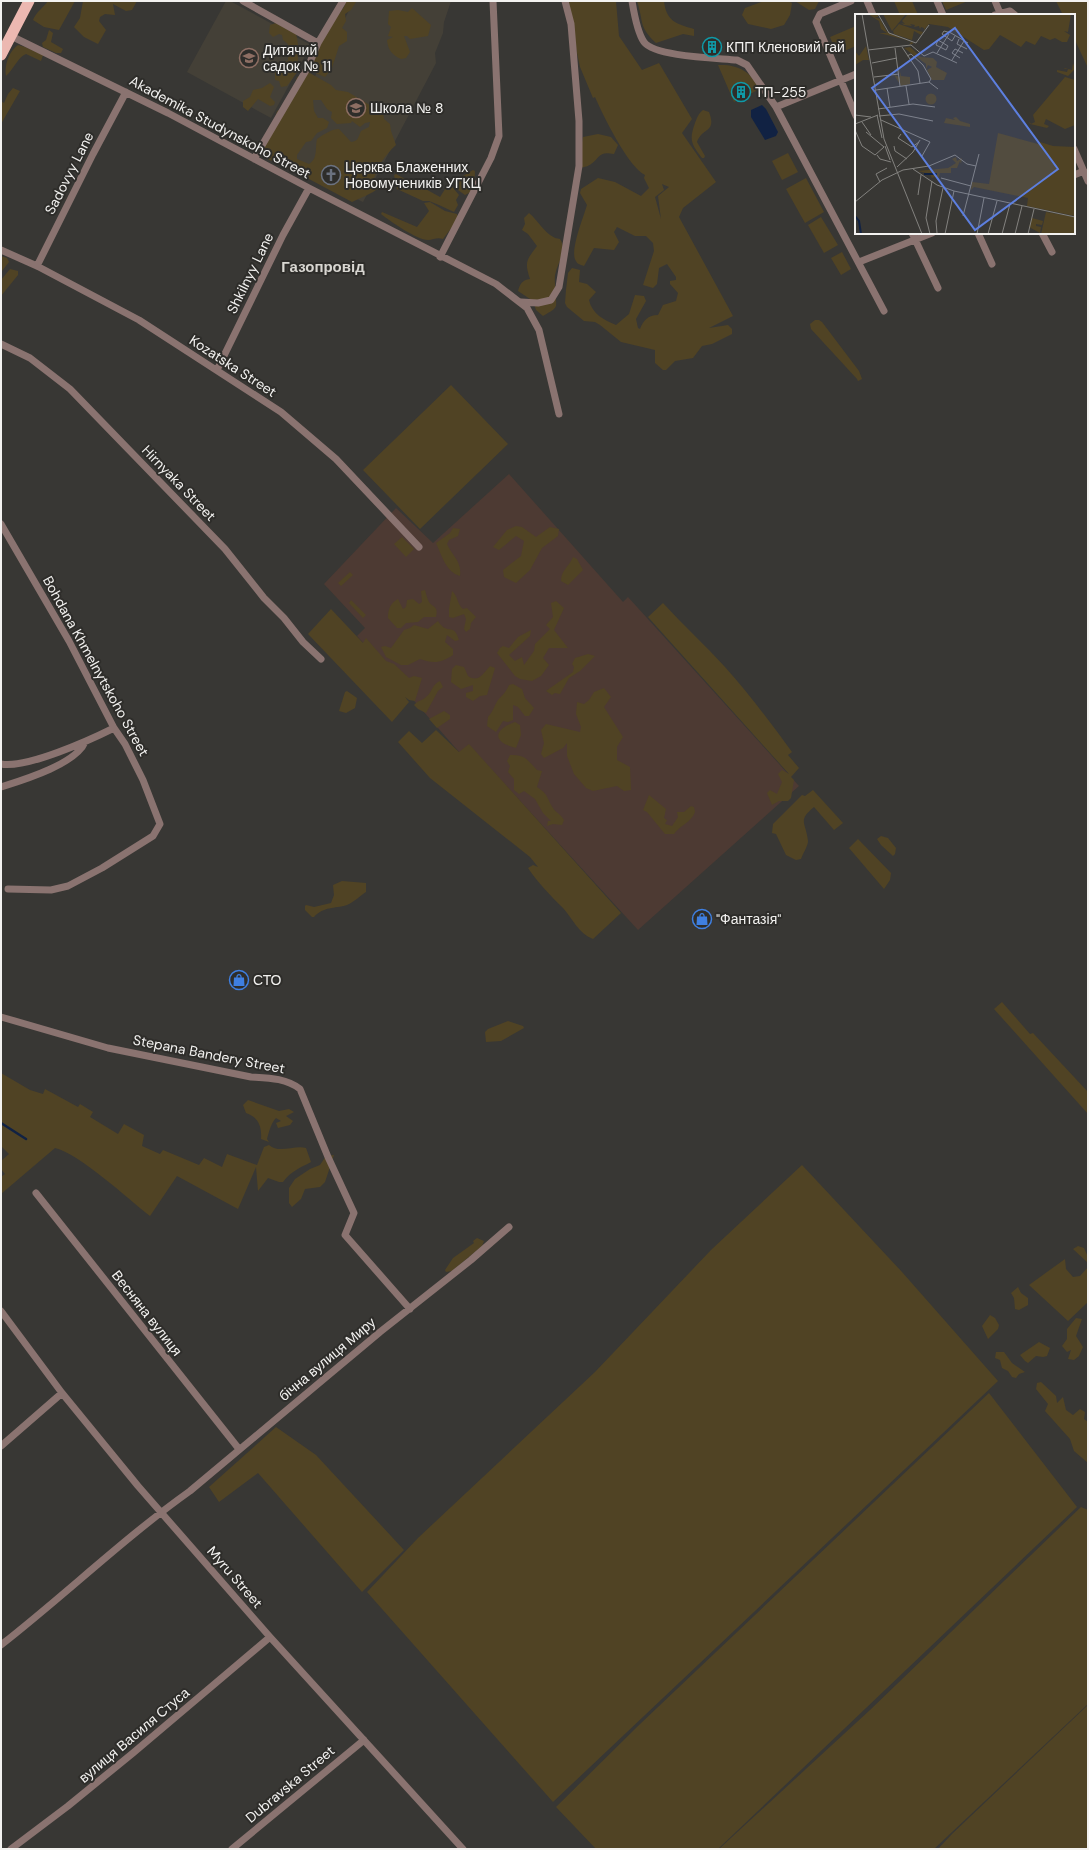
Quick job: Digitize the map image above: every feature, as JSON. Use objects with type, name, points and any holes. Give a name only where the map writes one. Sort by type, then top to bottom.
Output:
[{"type":"highway","points":[[1,55],[29,1]]},
{"type":"street","points":[[243,1],[318,43]]},
{"type":"street","points":[[254,159],[308,67],[318,43],[343,1]]},
{"type":"street","points":[[440,256],[491,158],[499,136],[495,75],[493,1]]},
{"type":"street","points":[[521,302],[538,304],[551,300],[559,287],[579,166],[579,121],[571,24],[565,1]]},
{"type":"street","points":[[632,1],[640,32],[645,43],[652,49],[662,52],[742,61],[750,69],[776,107],[884,311]]},
{"type":"street","points":[[851,1],[820,14],[816,22],[855,114]]},
{"type":"street","points":[[866,1],[872,14]]},
{"type":"street","points":[[937,1],[943,14]]},
{"type":"street","points":[[995,1],[998,14],[1010,11],[1014,14]]},
{"type":"street","name":"Akademika Studynskoho Street","points":[[11,36],[126,92],[496,284],[527,308],[539,330],[559,414]]},
{"type":"street","points":[[776,107],[855,74]]},
{"type":"street","name":"Sadovyy Lane","points":[[36,266],[126,92]]},
{"type":"street","points":[[1075,151],[1088,181]]},
{"type":"street","points":[[1075,175],[1084,171]]},
{"type":"street","name":"Shkilnyy Lane","points":[[217,370],[280,244],[283,235],[309,188]]},
{"type":"street","points":[[859,262],[913,236],[926,234]]},
{"type":"street","points":[[978,234],[992,264]]},
{"type":"street","points":[[1043,234],[1052,252]]},
{"type":"street","points":[[913,236],[938,288]]},
{"type":"street","name":"Kozatska Street","points":[[1,250],[36,266],[139,320],[281,412],[322,446],[419,547]]},
{"type":"street","name":"Hirnyaka Street","points":[[1,344],[30,358],[70,389],[225,549],[264,598],[284,618],[303,642],[321,659]]},
{"type":"street","name":"Bohdana Khmelnytskoho Street","points":[[1,524],[69,641],[114,728],[125,744],[143,780],[160,824],[153,836],[102,868],[68,886],[51,890],[8,889]]},
{"type":"street","points":[[1,764],[14,764],[48,755],[85,742],[114,728]]},
{"type":"street","points":[[1,787],[58,764],[82,748],[85,742]]},
{"type":"street","name":"Stepana Bandery Street","points":[[1,1017],[108,1048],[251,1077],[275,1078],[293,1083],[300,1089],[328,1157],[354,1213],[345,1236],[410,1309]]},
{"type":"street","name":"Весняна вулиця","points":[[36,1193],[239,1448]]},
{"type":"street","name":"бічна вулиця Миру","points":[[1,1645],[162,1511],[190,1491],[239,1448],[471,1260],[509,1227]]},
{"type":"street","name":"Myru Street","points":[[1,1310],[62,1393],[129,1475],[162,1511],[270,1637],[460,1848]]},
{"type":"street","points":[[1,1446],[62,1393]]},
{"type":"street","name":"вулиця Василя Стуса","points":[[11,1849],[68,1806],[133,1753],[270,1637]]},
{"type":"street","name":"Dubravska Street","points":[[232,1849],[364,1740]]},
{"type":"shaded area","points":[[48,1],[75,1],[59,30],[44,27],[33,20]]},
{"type":"shaded area","points":[[83,1],[137,1],[132,10],[126,11],[113,4],[115,15],[105,14],[100,17],[99,21],[106,30],[98,44],[84,37],[74,27],[80,18]]},
{"type":"shaded area","name":"Дитячий садок № 11","points":[[226,1],[230,1],[311,45],[271,118],[187,72]]},
{"type":"shaded area","points":[[346,1],[356,2],[351,10],[345,14],[346,21],[342,28],[347,32],[347,41],[339,46],[332,68],[325,77],[313,72],[308,58],[344,7]]},
{"type":"shaded area","name":"Школа № 8","points":[[354,1],[451,1],[444,22],[443,33],[435,53],[436,63],[363,202],[273,157]]},
{"type":"shaded area","points":[[566,1],[616,1],[619,36],[642,70],[659,63],[692,119],[682,133],[716,182],[683,208],[679,217],[733,316],[709,328],[728,325],[732,329],[732,334],[712,344],[702,346],[693,358],[675,361],[666,370],[663,370],[655,363],[655,350],[621,342],[595,322],[584,321],[567,307],[565,303],[568,273],[572,268],[580,270],[579,282],[587,284],[596,292],[589,300],[596,313],[603,319],[616,325],[629,314],[635,295],[644,296],[646,301],[636,319],[638,328],[640,329],[646,319],[651,316],[658,315],[663,305],[676,301],[678,293],[670,284],[670,281],[676,280],[676,277],[667,264],[659,268],[657,284],[653,288],[643,285],[654,251],[653,243],[646,236],[635,236],[617,227],[614,232],[619,242],[614,250],[594,248],[584,266],[578,264],[576,261],[574,250],[587,205],[580,193],[581,189],[598,178],[615,182],[641,196],[649,188],[644,178],[645,175],[638,170],[624,152],[595,97],[593,98],[580,67]],"holes":[[[662,184],[669,187],[658,196],[661,219],[655,197],[664,190]]]},
{"type":"shaded area","points":[[637,1],[664,1],[667,13],[673,21],[694,29],[694,36],[683,34],[656,43],[646,32],[642,24]]},
{"type":"shaded area","points":[[764,1],[788,1],[792,3],[790,15],[784,25],[771,29],[748,24],[742,15],[745,8]]},
{"type":"shaded area","points":[[795,1],[819,1],[815,9],[809,10]]},
{"type":"shaded area","points":[[894,1],[912,1],[918,14],[900,14]]},
{"type":"shaded area","points":[[942,1],[968,1],[946,10]]},
{"type":"shaded area","points":[[1056,1],[1088,1],[1088,68],[1075,40],[1075,14],[1062,14]]},
{"type":"shaded area","points":[[412,8],[431,25],[428,36],[410,39],[407,36],[404,36],[410,52],[406,58],[401,59],[395,56],[389,49],[387,40],[393,37],[388,36],[391,27],[388,24],[389,11],[398,10],[408,12]]},
{"type":"shaded area","points":[[276,23],[296,34],[298,43],[298,71],[287,86],[281,87],[279,81],[275,80],[275,70],[279,62],[288,61],[288,44],[283,40],[282,35],[279,34],[273,37],[269,33],[270,25]]},
{"type":"shaded area","points":[[855,26],[855,46],[837,54],[830,37]]},
{"type":"shaded area","points":[[49,30],[53,33],[51,42],[63,49],[61,53],[56,53],[43,47],[42,43],[46,40]]},
{"type":"shaded area","points":[[18,45],[43,55],[41,61],[26,54],[20,58],[6,76],[8,59],[12,51]]},
{"type":"shaded area","points":[[718,65],[737,67],[743,70],[748,73],[759,89],[747,96],[742,85],[735,88],[739,99],[734,102]]},
{"type":"shaded area","points":[[308,72],[331,85],[336,90],[348,92],[383,113],[384,119],[390,124],[396,145],[385,157],[377,171],[373,181],[378,188],[370,194],[352,202],[294,171],[261,156],[260,152],[274,122],[277,111],[281,109],[295,84],[297,77]],"holes":[[[313,100],[321,100],[327,109],[332,112],[331,118],[337,124],[351,123],[352,121],[360,127],[365,123],[370,122],[369,127],[361,131],[356,141],[351,142],[339,129],[331,131],[317,139],[315,156],[309,164],[297,159],[297,155],[306,142],[311,141],[317,133],[327,128],[329,122],[323,118],[318,118],[314,111]]]},
{"type":"shaded area","points":[[270,83],[274,87],[270,97],[275,102],[274,105],[270,106],[258,99],[248,111],[243,107],[243,101],[250,97],[253,90],[262,88]]},
{"type":"shaded area","points":[[13,88],[20,91],[1,124],[1,101],[4,103],[8,94]]},
{"type":"shaded area","points":[[703,110],[709,112],[711,123],[710,127],[699,137],[697,142],[705,156],[702,158],[693,145],[692,134],[696,119]]},
{"type":"shaded area","points":[[598,134],[611,137],[618,145],[614,154],[602,154],[590,165],[581,168],[580,153],[583,137]]},
{"type":"shaded area","points":[[788,153],[798,172],[782,180],[772,161]]},
{"type":"shaded area","points":[[473,170],[475,171],[474,188],[465,195],[458,190],[457,183],[463,176]]},
{"type":"shaded area","points":[[396,174],[407,180],[412,190],[422,187],[440,197],[449,183],[459,195],[456,200],[458,205],[454,212],[429,201],[423,201],[397,189],[394,175]]},
{"type":"shaded area","points":[[806,178],[824,212],[805,223],[786,189]]},
{"type":"shaded area","points":[[430,202],[445,211],[457,214],[458,219],[443,239],[437,238],[428,240],[417,237],[381,214],[382,212],[417,227],[429,211],[424,203]]},
{"type":"shaded area","points":[[529,213],[551,236],[560,239],[563,248],[555,275],[556,306],[552,311],[543,316],[536,310],[533,301],[518,291],[525,280],[530,279],[527,264],[537,246],[528,234],[522,230],[525,224],[524,218]]},
{"type":"shaded area","points":[[821,217],[838,245],[824,253],[808,225]]},
{"type":"shaded area","points":[[842,252],[851,269],[841,275],[831,258]]},
{"type":"shaded area","points":[[1,256],[7,258],[9,262],[2,271]]},
{"type":"shaded area","points":[[10,269],[18,271],[18,275],[1,296],[1,280]]},
{"type":"shaded area","points":[[815,320],[822,322],[859,371],[862,379],[858,381],[811,329],[810,324]]},
{"type":"shaded area","points":[[451,385],[508,444],[420,529],[363,470]]},
{"type":"shaded area","points":[[509,474],[623,602],[628,597],[799,786],[638,930],[469,745],[460,753],[357,636],[365,628],[324,584],[396,508],[433,543]]},
{"type":"shaded area","points":[[516,526],[522,527],[536,537],[550,527],[559,529],[558,536],[542,548],[530,570],[516,583],[504,577],[503,570],[521,556],[524,541],[516,536],[499,550],[493,547],[507,530]]},
{"type":"shaded area","points":[[453,528],[460,529],[458,536],[449,540],[447,544],[460,566],[460,576],[451,571],[448,567],[436,543],[450,533]]},
{"type":"shaded area","points":[[402,537],[414,549],[406,557],[394,544]]},
{"type":"shaded area","points":[[573,557],[577,559],[583,570],[568,585],[561,581],[561,577]]},
{"type":"shaded area","points":[[350,572],[353,575],[341,586],[338,583]]},
{"type":"shaded area","points":[[425,590],[429,602],[436,608],[436,617],[424,617],[418,622],[406,623],[401,628],[397,628],[388,618],[391,605],[398,599],[403,609],[406,607],[407,600],[413,599],[419,604],[422,602],[421,591]]},
{"type":"shaded area","points":[[452,591],[461,607],[463,609],[467,608],[476,617],[471,623],[470,629],[466,632],[464,629],[466,619],[464,614],[453,618],[449,617]]},
{"type":"shaded area","points":[[351,600],[366,615],[363,618],[349,603]]},
{"type":"shaded area","points":[[556,601],[564,608],[554,630],[568,648],[549,648],[543,658],[549,665],[541,676],[532,681],[520,679],[515,676],[497,653],[503,646],[509,648],[518,637],[531,630],[530,636],[509,655],[515,661],[522,657],[524,665],[534,651],[535,644],[550,629],[546,625],[553,617],[551,603]]},
{"type":"shaded area","points":[[663,603],[734,677],[792,752],[788,755],[799,768],[791,777],[794,780],[791,798],[788,801],[779,801],[772,805],[767,793],[770,790],[777,794],[782,782],[778,774],[782,770],[789,774],[648,617]]},
{"type":"shaded area","points":[[331,609],[363,643],[366,638],[386,661],[394,664],[409,678],[414,676],[422,678],[415,701],[409,700],[405,697],[409,702],[392,722],[308,634]]},
{"type":"shaded area","points":[[438,621],[445,628],[454,630],[457,635],[459,640],[455,641],[447,635],[445,642],[453,649],[453,655],[445,660],[437,662],[429,662],[420,659],[408,665],[401,665],[386,657],[381,647],[385,646],[391,648],[404,630],[414,625],[428,629]]},
{"type":"shaded area","points":[[588,654],[595,656],[580,671],[569,678],[560,694],[555,693],[552,695],[546,691],[573,672],[574,667],[572,664],[575,658]]},
{"type":"shaded area","points":[[456,665],[464,667],[468,676],[475,679],[483,675],[490,666],[495,668],[487,695],[480,696],[473,701],[466,697],[466,693],[473,691],[473,685],[461,689],[451,682],[452,669]]},
{"type":"shaded area","points":[[440,681],[443,687],[438,691],[426,713],[418,709],[414,705],[428,695],[435,684]]},
{"type":"shaded area","points":[[513,684],[522,689],[525,698],[534,708],[529,716],[525,716],[518,707],[513,705],[513,720],[508,722],[503,721],[496,732],[487,726],[488,717],[509,685]]},
{"type":"shaded area","points":[[604,688],[611,697],[604,707],[623,737],[617,747],[617,760],[630,767],[631,790],[624,791],[617,786],[593,791],[586,788],[574,774],[567,756],[567,743],[563,748],[544,758],[541,754],[544,743],[541,730],[546,724],[580,732],[581,727],[576,714],[577,702],[584,704],[589,700],[594,692]]},
{"type":"shaded area","points":[[347,691],[357,698],[355,708],[346,713],[339,711],[345,692]]},
{"type":"shaded area","points":[[444,711],[450,715],[450,719],[437,728],[429,719]]},
{"type":"shaded area","points":[[515,722],[520,725],[521,735],[516,748],[503,743],[498,736],[502,729]]},
{"type":"shaded area","points":[[436,730],[459,752],[469,744],[621,913],[593,939],[583,933],[563,908],[536,879],[528,868],[533,865],[538,867],[530,857],[430,778],[398,742],[409,731],[422,743]]},
{"type":"shaded area","points":[[510,755],[523,757],[537,770],[542,771],[537,787],[545,794],[554,810],[563,818],[564,820],[562,825],[553,824],[547,826],[548,821],[551,821],[543,813],[535,799],[524,791],[519,794],[514,790],[514,779],[508,772],[510,766],[507,761]]},
{"type":"shaded area","points":[[813,790],[843,823],[834,830],[814,807],[804,819],[808,841],[801,859],[796,860],[786,855],[776,834],[772,833],[773,824],[802,795],[805,796]]},
{"type":"shaded area","points":[[649,795],[666,809],[664,818],[667,820],[665,824],[672,826],[678,817],[677,812],[684,812],[691,806],[694,807],[695,812],[691,819],[674,834],[665,834],[647,812],[643,810]]},
{"type":"shaded area","points":[[881,836],[888,838],[896,848],[893,856],[877,839]]},
{"type":"shaded area","points":[[858,839],[891,873],[890,880],[884,889],[849,848]]},
{"type":"shaded area","points":[[342,881],[366,883],[366,892],[355,901],[347,905],[325,909],[314,917],[312,917],[305,910],[306,905],[314,907],[331,903],[334,895],[333,885]]},
{"type":"shaded area","points":[[1002,1002],[1030,1034],[1033,1033],[1088,1092],[1088,1114],[994,1009]]},
{"type":"shaded area","points":[[508,1021],[523,1026],[524,1028],[501,1041],[486,1042],[485,1032],[488,1029]]},
{"type":"shaded area","points":[[1,1073],[30,1090],[43,1094],[45,1089],[78,1107],[80,1104],[93,1112],[90,1117],[118,1134],[124,1124],[144,1135],[142,1146],[160,1154],[163,1150],[199,1165],[204,1158],[222,1167],[227,1154],[257,1165],[264,1147],[269,1145],[277,1149],[306,1148],[311,1162],[292,1172],[283,1182],[268,1178],[258,1191],[256,1167],[238,1209],[177,1176],[150,1216],[104,1178],[77,1159],[55,1148],[1,1194],[1,1177],[5,1174],[1,1169],[1,1161],[9,1154],[1,1146]]},
{"type":"shaded area","points":[[248,1100],[279,1111],[289,1109],[294,1112],[286,1116],[293,1121],[290,1125],[278,1128],[276,1123],[281,1121],[276,1118],[271,1125],[267,1139],[269,1142],[261,1139],[260,1126],[254,1117],[246,1113],[243,1105]]},
{"type":"shaded area","points":[[334,1155],[325,1182],[320,1187],[305,1189],[301,1199],[292,1207],[289,1203],[289,1188],[295,1179],[310,1169],[320,1165],[326,1156]]},
{"type":"shaded area","points":[[802,1165],[902,1272],[998,1381],[553,1802],[367,1592],[418,1538],[595,1372],[711,1250]]},
{"type":"shaded area","points":[[477,1238],[484,1241],[482,1246],[452,1271],[446,1272],[445,1270],[453,1258],[474,1243],[473,1241]]},
{"type":"shaded area","points":[[1078,1246],[1084,1248],[1088,1257],[1088,1263],[1073,1249]]},
{"type":"shaded area","points":[[1065,1259],[1066,1269],[1073,1277],[1080,1276],[1088,1267],[1088,1302],[1068,1321],[1029,1285]]},
{"type":"shaded area","points":[[1018,1287],[1021,1293],[1028,1298],[1028,1305],[1019,1310],[1015,1309],[1014,1298],[1011,1293]]},
{"type":"shaded area","points":[[990,1315],[995,1318],[999,1325],[998,1329],[988,1339],[982,1326]]},
{"type":"shaded area","points":[[1076,1318],[1082,1319],[1076,1336],[1083,1347],[1079,1356],[1074,1360],[1068,1359],[1071,1350],[1067,1352],[1062,1346],[1067,1339],[1067,1329]]},
{"type":"shaded area","points":[[1039,1342],[1050,1348],[1047,1356],[1036,1356],[1028,1363],[1020,1355]]},
{"type":"shaded area","points":[[996,1352],[1004,1352],[1012,1363],[1025,1372],[1019,1374],[1016,1378],[1012,1377],[1008,1371],[1002,1368],[1000,1360],[995,1358]]},
{"type":"shaded area","points":[[1041,1382],[1056,1396],[1057,1403],[1063,1397],[1066,1410],[1073,1415],[1080,1409],[1085,1412],[1084,1419],[1088,1422],[1088,1463],[1074,1451],[1070,1439],[1045,1411],[1048,1404],[1036,1389],[1037,1383]]},
{"type":"shaded area","points":[[989,1393],[1077,1507],[718,1849],[596,1849],[556,1807],[638,1726]]},
{"type":"shaded area","points":[[276,1427],[316,1455],[404,1550],[362,1592],[258,1473],[219,1502],[209,1487]]},
{"type":"shaded area","points":[[1081,1507],[1088,1510],[1088,1704],[934,1849],[719,1849],[870,1710]]},
{"type":"shaded area","points":[[1088,1705],[1088,1849],[938,1849],[952,1834]]},
{"type":"water","points":[[762,105],[766,109],[778,132],[776,136],[765,140],[751,117],[751,110]]},
{"type":"waterway","points":[[1,1123],[26,1139]]},
{"type":"place","name":"КПП Кленовий гай","points":[[712,47]]},
{"type":"place","name":"Дитячий садок № 11","points":[[249,58]]},
{"type":"place","name":"ТП-255","points":[[741,92]]},
{"type":"place","name":"Школа № 8","points":[[356,108]]},
{"type":"place","name":"Церква Блаженних Новомучеників УГКЦ","points":[[331,175]]},
{"type":"place","name":"\"Фантазія\"","points":[[702,919]]},
{"type":"place","name":"СТО","points":[[239,980]]},
{"type":"district","name":"Газопровід","points":[[323,267]]}]
